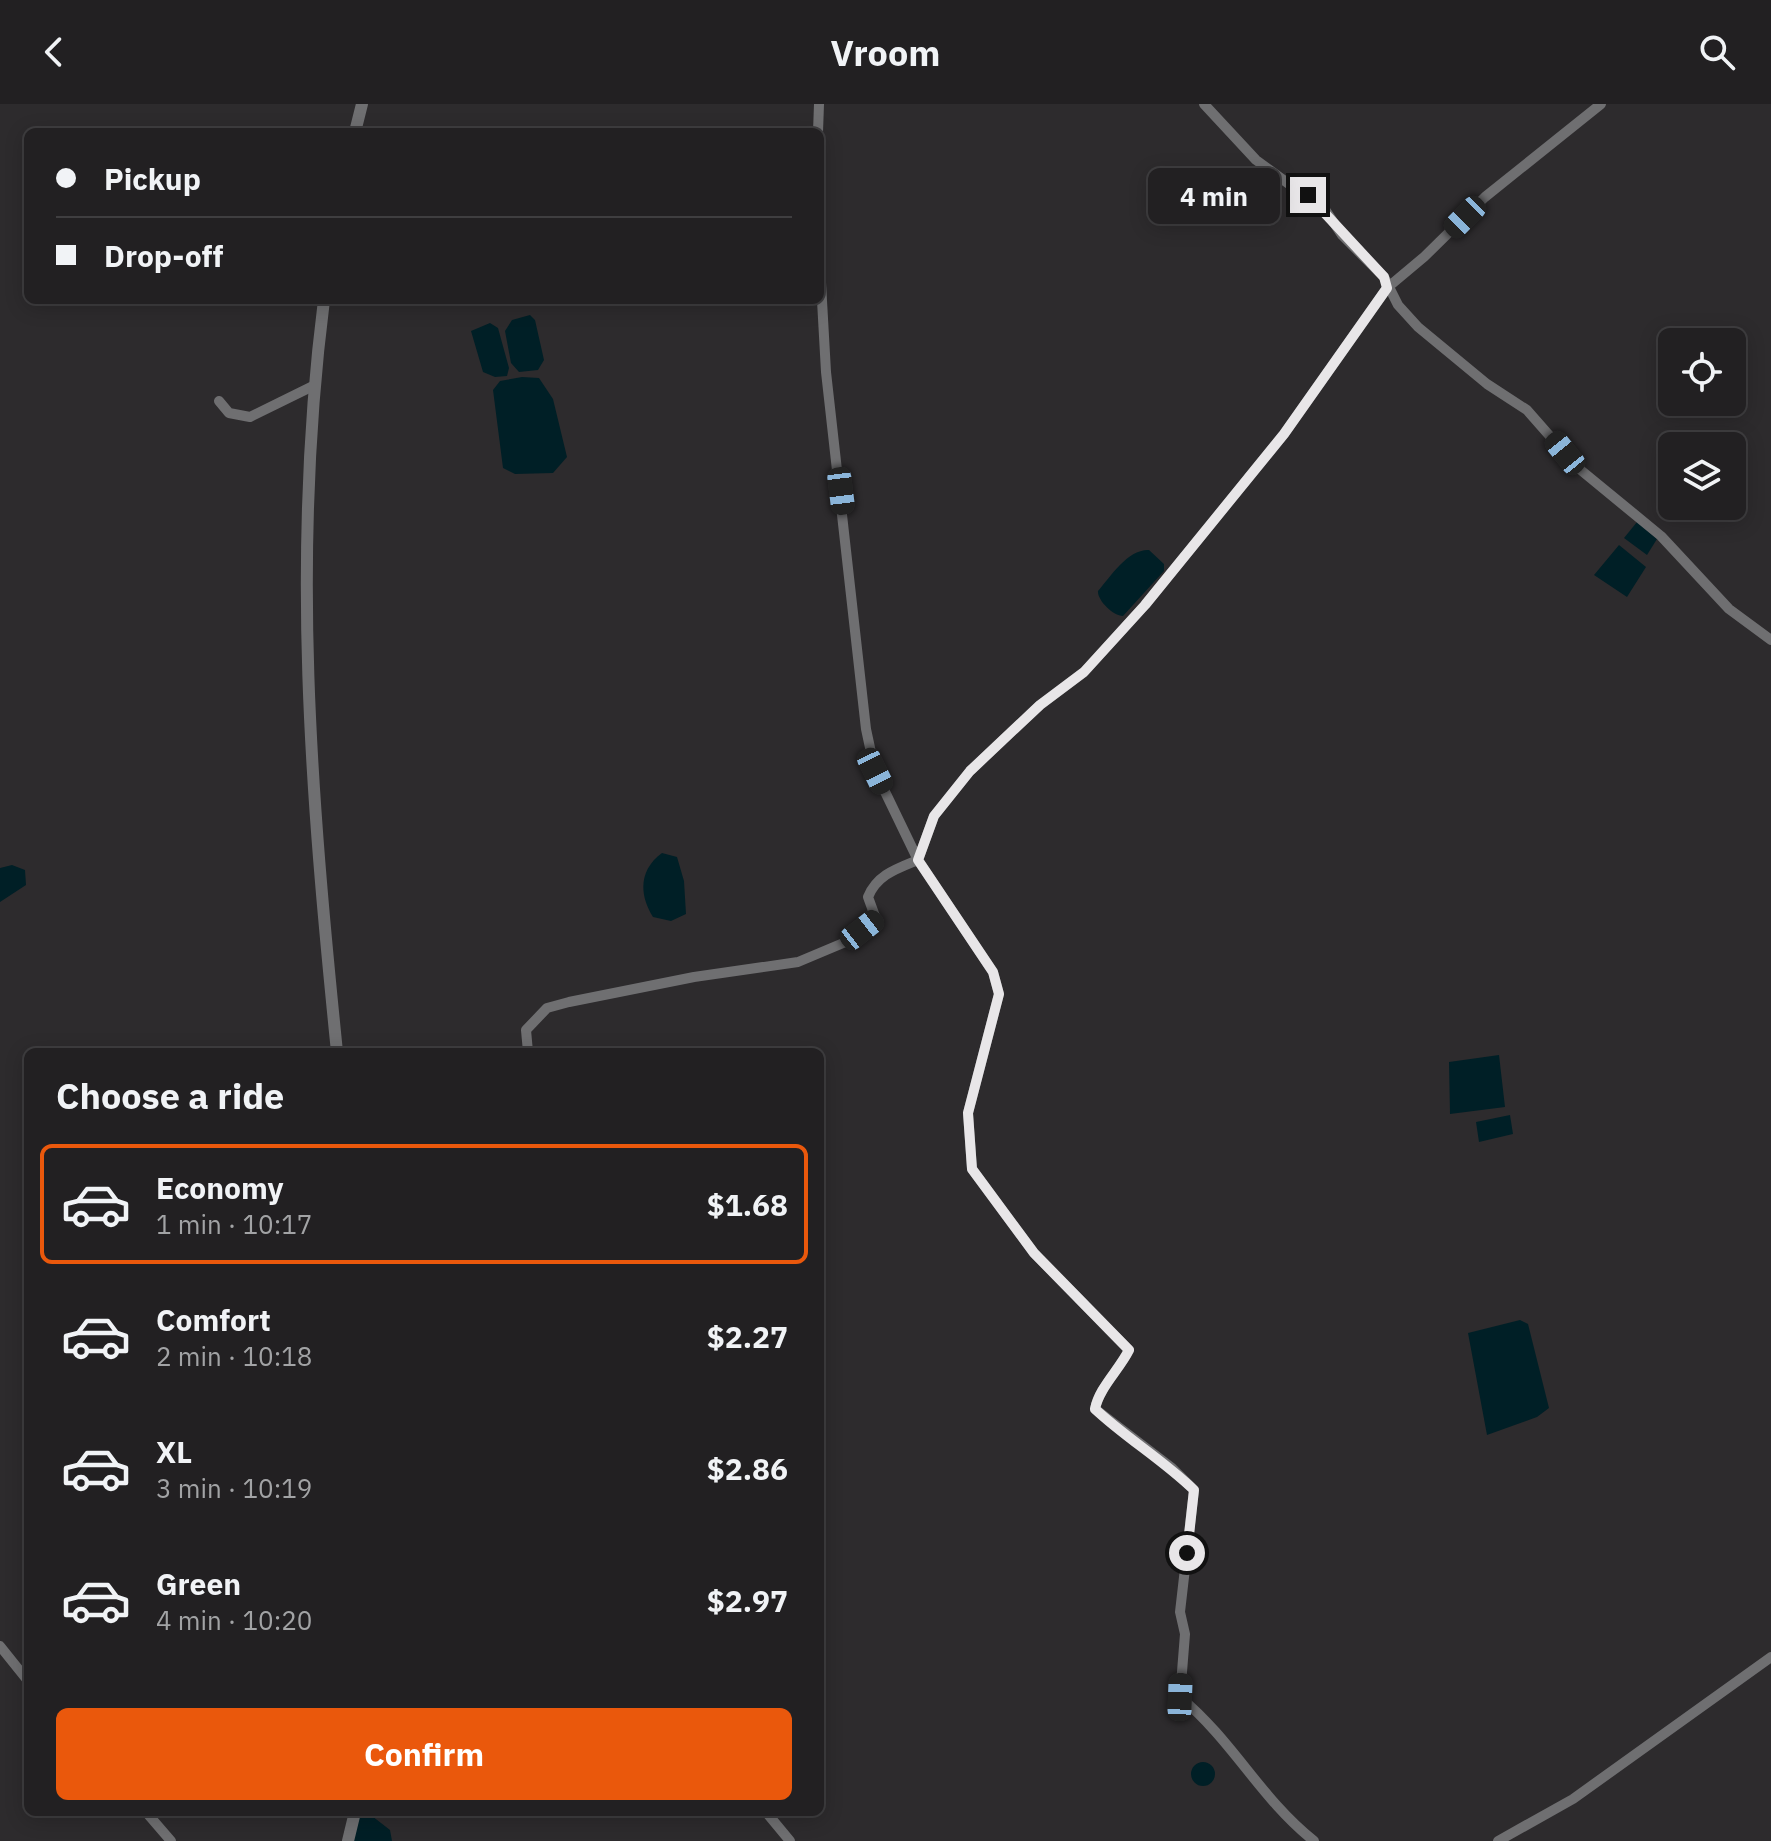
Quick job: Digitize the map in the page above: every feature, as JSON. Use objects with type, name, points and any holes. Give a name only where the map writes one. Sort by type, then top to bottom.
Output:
[{"type":"street","points":[[356,128],[362,104]]},
{"type":"street","points":[[818,128],[819,104]]},
{"type":"street","points":[[1204,104],[1256,160],[1326,211],[1342,235],[1384,277],[1387,288],[1418,327],[1487,384],[1527,410],[1577,467],[1661,536],[1729,609],[1771,640]]},
{"type":"street","points":[[528,1048],[526,1030],[547,1008],[694,977],[798,962],[848,941],[876,919],[868,897],[873,886],[883,876],[918,860],[934,816],[961,783],[1040,705],[1084,672],[1145,605],[1284,434],[1387,288],[1424,257],[1485,197],[1601,104]]},
{"type":"street","points":[[323,304],[313,386],[305,579],[307,714],[315,839],[337,1048]]},
{"type":"street","points":[[822,304],[826,372],[866,729],[875,771],[918,860],[993,972],[999,994],[968,1113],[972,1169],[1034,1253],[1129,1350],[1116,1374],[1097,1396],[1095,1409],[1115,1428],[1172,1468],[1194,1490],[1180,1612],[1185,1634],[1180,1697],[1227,1740],[1288,1821],[1314,1841]]},
{"type":"street","points":[[219,401],[229,413],[250,417],[313,386]]},
{"type":"street","points":[[0,1646],[24,1676]]},
{"type":"street","points":[[1498,1841],[1573,1799],[1771,1657]]},
{"type":"street","points":[[149,1816],[171,1841]]},
{"type":"street","points":[[348,1841],[354,1816]]},
{"type":"street","points":[[769,1816],[790,1841]]},
{"type":"water","points":[[530,315],[535,320],[544,360],[538,370],[519,372],[511,363],[505,331],[512,320]]},
{"type":"water","points":[[490,323],[498,328],[509,368],[507,376],[495,377],[483,372],[471,331]]},
{"type":"water","points":[[539,378],[553,399],[567,457],[553,473],[515,474],[503,468],[493,390],[500,381]]},
{"type":"water","points":[[1637,522],[1657,539],[1647,555],[1624,538]]},
{"type":"water","points":[[1619,545],[1646,567],[1627,597],[1594,575]]},
{"type":"water","points":[[1149,550],[1164,564],[1164,571],[1123,616],[1115,613],[1103,603],[1098,591],[1127,559]]},
{"type":"water","points":[[662,853],[677,857],[684,881],[686,914],[671,921],[653,917],[643,890],[649,866]]},
{"type":"water","points":[[12,865],[25,870],[26,885],[0,902],[0,868]]},
{"type":"water","points":[[1499,1055],[1505,1107],[1450,1114],[1449,1062]]},
{"type":"water","points":[[1510,1115],[1513,1134],[1479,1142],[1476,1122]]},
{"type":"water","points":[[1520,1320],[1528,1324],[1549,1408],[1537,1417],[1487,1435],[1468,1333]]},
{"type":"water","points":[[1203,1762],[1212,1765],[1215,1774],[1212,1783],[1203,1786],[1194,1783],[1191,1774],[1194,1765]]},
{"type":"water","points":[[358,1816],[372,1816],[390,1830],[392,1841],[353,1841]]},
{"type":"route","points":[[1187,1553],[1194,1490],[1172,1468],[1115,1428],[1095,1409],[1097,1396],[1116,1374],[1129,1350],[1034,1253],[972,1169],[968,1113],[999,994],[993,972],[918,860],[934,816],[970,771],[1040,705],[1084,672],[1145,605],[1227,508],[1284,434],[1369,309],[1387,288],[1384,277],[1308,195]]}]
